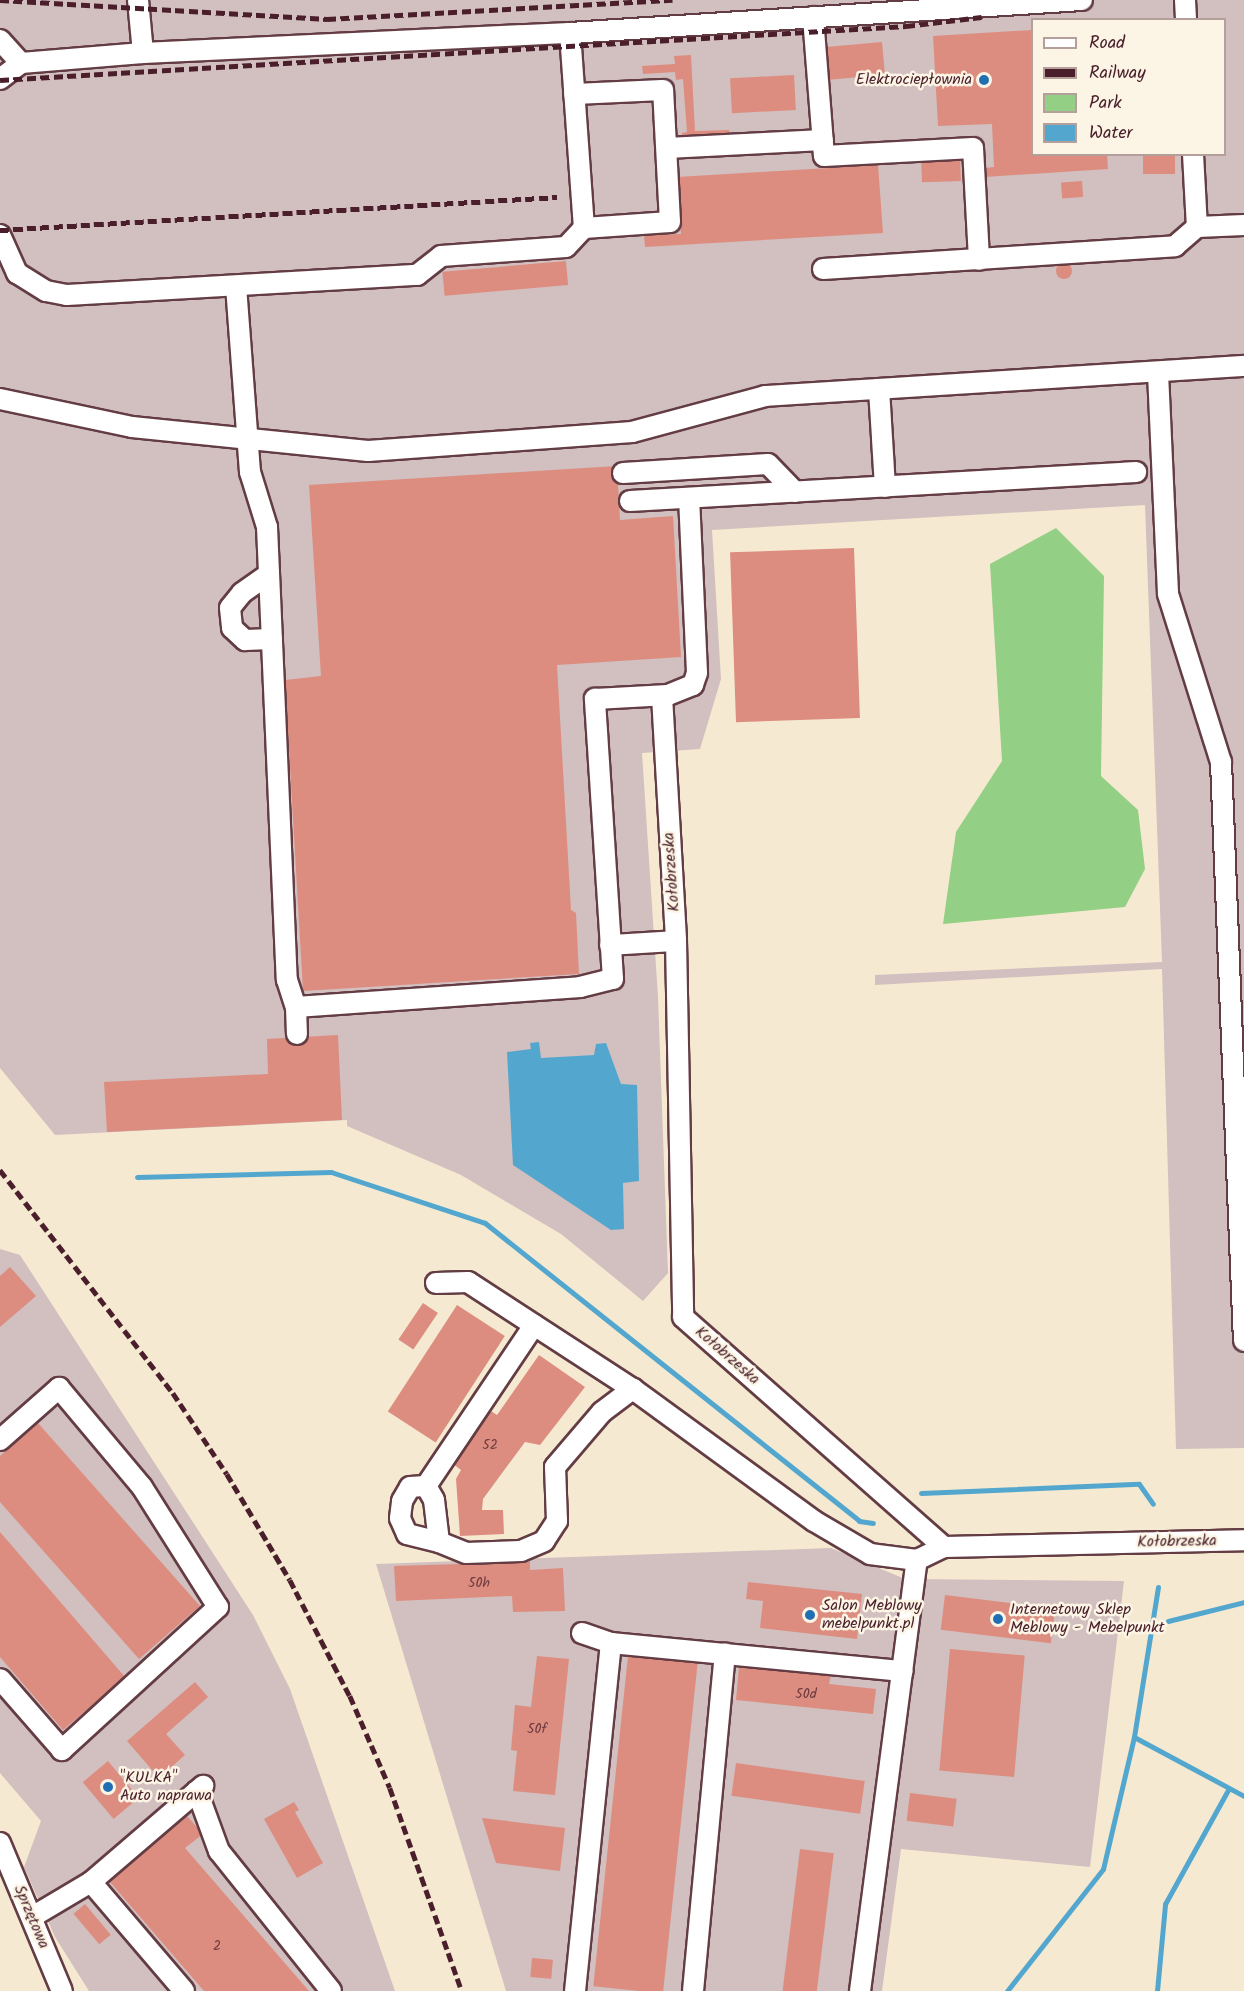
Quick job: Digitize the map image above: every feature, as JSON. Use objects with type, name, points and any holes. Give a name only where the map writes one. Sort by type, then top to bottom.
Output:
[{"type":"street","points":[[138,0],[143,53]]},
{"type":"street","points":[[0,79],[21,63],[143,53],[570,33],[1082,0]]},
{"type":"street","points":[[1185,0],[1186,18]]},
{"type":"street","points":[[813,17],[824,156],[973,148],[980,260]]},
{"type":"street","points":[[570,33],[584,228]]},
{"type":"street","points":[[0,40],[21,63]]},
{"type":"street","points":[[0,235],[17,273],[46,291],[67,295],[417,274],[441,256],[566,247],[584,228],[670,222],[663,90],[574,94]]},
{"type":"street","points":[[667,148],[823,140]]},
{"type":"street","points":[[1193,156],[1197,227]]},
{"type":"street","points":[[824,269],[1175,246],[1197,227],[1244,225]]},
{"type":"street","points":[[236,286],[250,472],[267,527],[287,980],[296,1007],[297,1034]]},
{"type":"street","points":[[0,399],[132,428],[368,451],[632,432],[744,400],[879,389],[1244,366]]},
{"type":"street","points":[[1158,373],[1164,559],[1168,594],[1221,762],[1236,954],[1244,1341]]},
{"type":"street","points":[[879,389],[885,487]]},
{"type":"street","points":[[623,473],[768,464],[795,492]]},
{"type":"street","points":[[630,501],[1136,472]]},
{"type":"street","points":[[296,1007],[580,987],[613,979],[595,699],[662,696],[693,685],[697,673],[689,498]]},
{"type":"street","points":[[269,574],[242,592],[231,608],[232,628],[246,640],[272,639]]},
{"type":"street","name":"Kołobrzeska","points":[[662,696],[676,941],[683,1317],[944,1547],[1244,1540]]},
{"type":"street","points":[[610,945],[676,941]]},
{"type":"street","points":[[436,1283],[468,1282],[633,1389],[814,1521],[870,1554],[918,1560],[944,1547]]},
{"type":"street","points":[[426,1486],[534,1325]]},
{"type":"street","points":[[0,1440],[59,1388],[142,1487],[218,1607],[62,1750],[0,1679]]},
{"type":"street","points":[[426,1486],[410,1487],[402,1501],[400,1518],[407,1534],[439,1542],[466,1553],[521,1551],[544,1542],[557,1521],[555,1467],[602,1412],[633,1389]]},
{"type":"street","points":[[426,1486],[434,1500],[439,1542]]},
{"type":"street","points":[[860,1991],[918,1560]]},
{"type":"street","points":[[582,1634],[611,1642],[903,1671]]},
{"type":"street","points":[[575,1991],[611,1642]]},
{"type":"street","points":[[693,1991],[725,1654]]},
{"type":"street","points":[[32,1917],[92,1882],[200,1789],[219,1851],[331,1991]]},
{"type":"street","name":"Sprzętowa","points":[[0,1843],[62,1991]]},
{"type":"street","points":[[92,1882],[184,1991]]},
{"type":"shaded area","points":[[0,0],[1244,0],[1244,1448],[1176,1449],[1162,969],[875,985],[875,975],[1162,962],[1145,505],[712,530],[721,679],[700,749],[642,753],[658,997],[668,1273],[643,1301],[561,1234],[461,1175],[347,1126],[347,1120],[55,1135],[0,1068]]},
{"type":"shaded area","points":[[0,1249],[20,1255],[253,1615],[290,1689],[395,1991],[89,1991],[55,1937],[24,1867],[41,1821],[0,1773]]},
{"type":"shaded area","points":[[831,1548],[905,1579],[1124,1581],[1090,1867],[901,1849],[882,1991],[506,1991],[376,1564]]},
{"type":"green space","points":[[1056,528],[1104,576],[1101,776],[1138,810],[1145,869],[1125,907],[943,924],[956,832],[1002,761],[990,564]]},
{"type":"water","points":[[539,1042],[541,1058],[594,1055],[596,1044],[606,1043],[621,1084],[637,1085],[639,1181],[623,1183],[624,1229],[611,1230],[513,1165],[507,1052],[531,1049],[530,1043]]},
{"type":"building","name":"Elektrociepłownia","points":[[1031,30],[1031,156],[1107,156],[1108,169],[985,177],[985,168],[994,167],[992,124],[938,126],[933,36]]},
{"type":"building","points":[[882,42],[885,75],[829,80],[826,47]]},
{"type":"building","points":[[691,55],[695,131],[729,130],[730,137],[682,140],[682,133],[687,132],[683,79],[676,80],[675,72],[643,74],[642,66],[675,64],[674,56]]},
{"type":"building","points":[[794,75],[796,110],[732,113],[730,78]]},
{"type":"building","points":[[960,155],[961,181],[922,182],[921,156]]},
{"type":"building","points":[[1143,156],[1175,156],[1175,174],[1143,174]]},
{"type":"building","points":[[878,165],[883,233],[645,247],[644,235],[681,234],[677,177]]},
{"type":"building","points":[[1082,181],[1083,197],[1062,198],[1061,182]]},
{"type":"building","points":[[566,261],[568,285],[445,296],[442,272]]},
{"type":"building","points":[[1061,263],[1067,263],[1072,271],[1070,277],[1061,279],[1056,274],[1056,268]]},
{"type":"building","points":[[617,466],[620,520],[673,516],[681,657],[557,665],[571,910],[576,913],[579,974],[303,991],[285,680],[321,676],[309,485]]},
{"type":"building","points":[[854,548],[860,718],[736,722],[730,552]]},
{"type":"building","points":[[338,1035],[342,1120],[107,1132],[104,1082],[268,1074],[267,1039]]},
{"type":"building","points":[[10,1267],[36,1296],[0,1327],[0,1276]]},
{"type":"building","points":[[423,1303],[438,1313],[413,1350],[398,1339]]},
{"type":"building","points":[[457,1305],[505,1336],[436,1443],[388,1412]]},
{"type":"building","points":[[539,1355],[585,1387],[540,1445],[525,1442],[483,1499],[482,1510],[503,1510],[504,1534],[460,1536],[456,1479],[461,1470],[448,1460],[483,1406],[497,1415]]},
{"type":"building","points":[[38,1423],[200,1606],[139,1659],[0,1502],[0,1456]]},
{"type":"building","points":[[0,1532],[125,1677],[63,1730],[0,1657]]},
{"type":"building","points":[[530,1562],[530,1570],[563,1568],[565,1611],[513,1612],[512,1596],[396,1601],[394,1566]]},
{"type":"building","name":"Salon Meblowy mebelpunkt.pl","points":[[748,1582],[862,1594],[857,1639],[760,1628],[763,1601],[746,1599]]},
{"type":"building","name":"Internetowy Sklep Meblowy - Mebelpunkt","points":[[945,1595],[1055,1609],[1051,1643],[941,1630]]},
{"type":"building","points":[[950,1649],[1025,1656],[1014,1777],[939,1771]]},
{"type":"building","points":[[537,1656],[569,1659],[555,1795],[513,1791],[517,1751],[511,1750],[515,1705],[531,1707]]},
{"type":"building","points":[[628,1656],[698,1663],[663,1991],[593,1986]]},
{"type":"building","points":[[739,1667],[831,1675],[829,1684],[876,1689],[873,1714],[736,1700]]},
{"type":"building","points":[[195,1682],[208,1697],[166,1734],[185,1755],[159,1778],[127,1741]]},
{"type":"building","points":[[108,1761],[139,1798],[114,1819],[83,1782]]},
{"type":"building","points":[[736,1763],[865,1781],[860,1814],[731,1796]]},
{"type":"building","points":[[910,1793],[957,1799],[953,1827],[907,1821]]},
{"type":"building","points":[[294,1802],[299,1810],[295,1812],[323,1863],[297,1878],[264,1819]]},
{"type":"building","points":[[187,1816],[203,1834],[185,1848],[309,1991],[204,1991],[110,1882]]},
{"type":"building","points":[[482,1818],[565,1828],[560,1871],[496,1863]]},
{"type":"building","points":[[800,1849],[834,1853],[817,1991],[783,1991]]},
{"type":"building","points":[[85,1904],[111,1935],[99,1944],[74,1914]]},
{"type":"building","points":[[532,1958],[553,1960],[551,1979],[530,1977]]},
{"type":"waterway","points":[[137,1177],[331,1172],[485,1223],[859,1521],[873,1523]]},
{"type":"waterway","points":[[921,1493],[1139,1484],[1153,1504]]},
{"type":"waterway","points":[[1158,1587],[1134,1737],[1244,1796]]},
{"type":"waterway","points":[[1168,1621],[1244,1602]]},
{"type":"waterway","points":[[1007,1991],[1103,1869],[1134,1737]]},
{"type":"waterway","points":[[1157,1991],[1165,1904],[1229,1788]]},
{"type":"railway","points":[[0,0],[327,19],[672,0]]},
{"type":"railway","points":[[0,80],[906,26],[981,17]]},
{"type":"railway","points":[[0,230],[557,197]]},
{"type":"railway","points":[[0,1170],[173,1393],[227,1474],[290,1580],[350,1696],[390,1788],[462,1991]]},
{"type":"place","name":"Elektrociepłownia","points":[[984,80]]},
{"type":"place","name":"Salon Meblowy mebelpunkt.pl","points":[[810,1615]]},
{"type":"place","name":"Internetowy Sklep Meblowy - Mebelpunkt","points":[[998,1619]]},
{"type":"place","name":"\"KULKA\" Auto naprawa","points":[[108,1787]]}]
